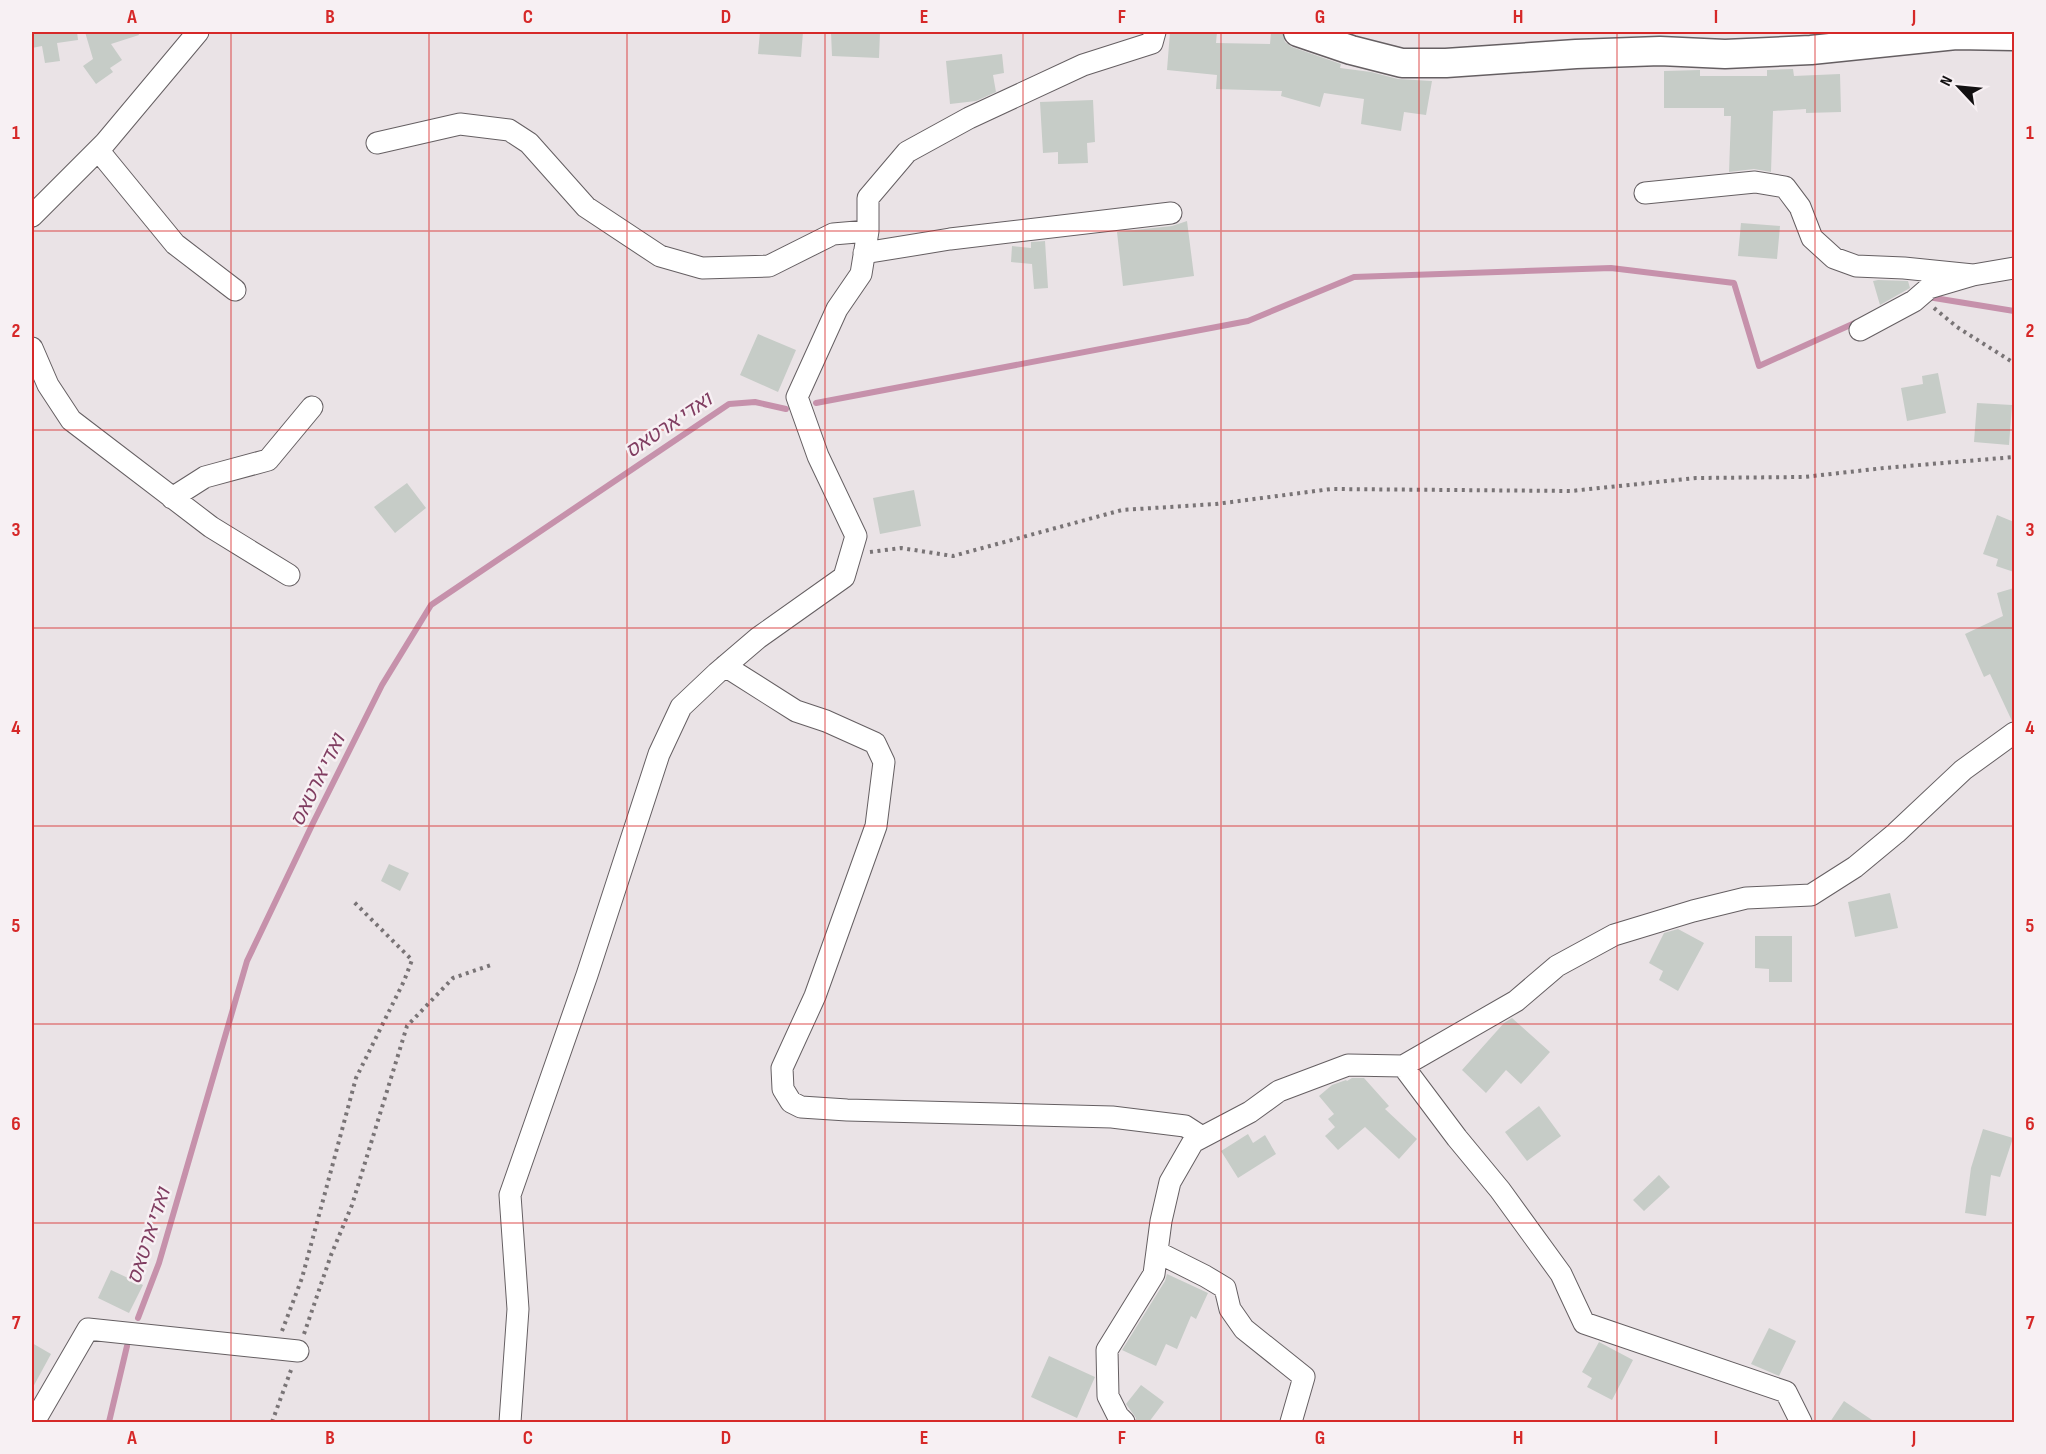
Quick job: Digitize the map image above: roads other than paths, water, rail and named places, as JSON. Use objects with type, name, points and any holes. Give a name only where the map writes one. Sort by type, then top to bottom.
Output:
[{"type":"street","points":[[32,216],[98,150],[198,32]]},
{"type":"street","points":[[510,1422],[518,1309],[510,1196],[587,975],[659,754],[681,707],[758,638],[844,577],[856,536],[818,456],[797,397],[837,309],[861,274],[868,231],[868,198],[907,152],[969,118],[1083,65],[1152,43],[1155,32]]},
{"type":"street","points":[[1298,32],[1352,50],[1402,63],[1446,63],[1660,51],[1725,54],[1811,50],[1956,35],[2014,36]]},
{"type":"street","points":[[1660,51],[1698,32]]},
{"type":"street","points":[[377,143],[460,124],[509,130],[529,143],[586,207],[660,256],[702,268],[769,266],[833,234],[868,231]]},
{"type":"street","points":[[98,150],[175,244],[235,290]]},
{"type":"street","points":[[1645,193],[1755,182],[1785,187],[1800,207],[1812,238],[1834,258],[1856,266],[1904,267],[1973,275]]},
{"type":"street","points":[[864,253],[950,239],[1171,213]]},
{"type":"street","points":[[1860,330],[1914,301],[1929,288],[1973,275],[2014,268]]},
{"type":"street","points":[[32,348],[48,385],[71,420],[211,527],[289,575]]},
{"type":"street","points":[[172,498],[205,477],[268,460],[312,407]]},
{"type":"street","points":[[725,666],[796,711],[826,721],[875,743],[884,762],[876,826],[815,996],[782,1068],[783,1089],[790,1102],[801,1107],[847,1110],[1112,1117],[1185,1126],[1202,1137]]},
{"type":"street","points":[[1124,1422],[1118,1416],[1108,1396],[1107,1350],[1154,1274],[1161,1221],[1170,1182],[1193,1143],[1250,1112],[1279,1091],[1348,1065],[1403,1066],[1516,1001],[1557,966],[1614,934],[1746,898],[1812,895],[1855,867],[1896,833],[1963,770],[2014,733]]},
{"type":"street","points":[[1403,1066],[1457,1138],[1500,1190],[1561,1274],[1584,1323],[1786,1392],[1801,1422]]},
{"type":"street","points":[[1157,1252],[1225,1288],[1230,1309],[1244,1329],[1304,1377],[1291,1422]]},
{"type":"street","points":[[34,1422],[88,1329],[298,1351]]},
{"type":"waterway","points":[[816,403],[1248,321],[1354,277],[1611,268],[1734,283],[1759,366],[1857,322]]},
{"type":"waterway","points":[[1928,297],[2014,311]]},
{"type":"waterway","name":"ואדי ארטאס","points":[[138,1318],[159,1263],[247,961],[382,685],[431,605],[729,404],[755,402],[786,409]]},
{"type":"waterway","name":"ואדי ארטאס","points":[[109,1422],[127,1346]]}]
